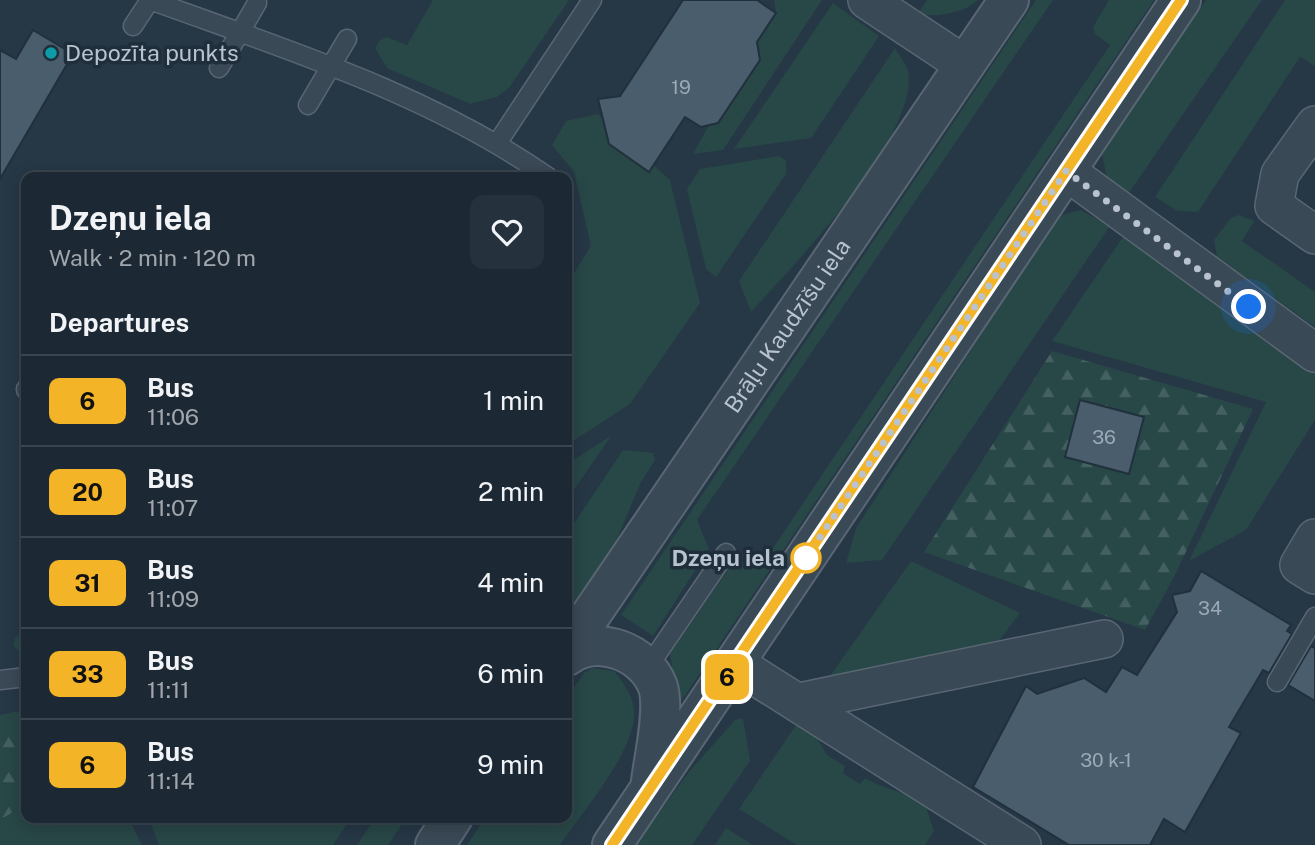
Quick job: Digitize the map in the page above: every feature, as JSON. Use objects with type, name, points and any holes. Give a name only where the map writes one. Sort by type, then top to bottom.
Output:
[{"type":"street","points":[[867,0],[965,65]]},
{"type":"street","name":"Brāļu Kaudzīšu iela","points":[[572,643],[1009,0]]},
{"type":"street","points":[[612,845],[1181,0]]},
{"type":"street","points":[[1315,125],[1280,174],[1274,206],[1315,235]]},
{"type":"street","points":[[1066,171],[1315,353]]},
{"type":"street","points":[[1315,538],[1298,565],[1315,575]]},
{"type":"street","points":[[799,702],[1104,639]]},
{"type":"street","points":[[572,654],[588,646],[619,648],[646,670],[657,687],[659,696],[649,790]]},
{"type":"street","points":[[736,664],[1022,845]]},
{"type":"street","points":[[435,845],[449,823]]},
{"type":"lane","points":[[134,26],[150,0],[332,65],[423,104],[498,142],[541,172]]},
{"type":"lane","points":[[498,142],[592,0]]},
{"type":"lane","points":[[219,68],[257,3]]},
{"type":"lane","points":[[308,105],[347,39]]},
{"type":"lane","points":[[646,670],[726,553]]},
{"type":"lane","points":[[1278,682],[1315,617]]},
{"type":"lane","points":[[0,680],[21,678]]},
{"type":"green space","points":[[433,0],[569,0],[509,88],[497,97],[470,104],[387,68],[375,48],[379,41],[387,37],[407,45]]},
{"type":"green space","points":[[774,0],[822,0],[723,150],[693,154],[709,125],[718,123],[759,60],[757,42],[776,13]]},
{"type":"green space","points":[[927,0],[978,0],[957,12],[917,15]]},
{"type":"green space","points":[[1036,0],[1053,0],[697,520],[709,549],[653,636],[621,615]]},
{"type":"green space","points":[[1109,0],[1154,0],[678,706],[670,654],[734,561],[763,563],[1110,45],[1095,34],[1093,27]]},
{"type":"green space","points":[[1206,0],[1262,0],[1126,197],[1108,183],[1102,155]]},
{"type":"green space","points":[[1285,0],[1315,0],[1315,66],[1300,57],[1198,212],[1178,211],[1155,197]]},
{"type":"green space","points":[[833,3],[879,36],[811,138],[734,149]]},
{"type":"green space","points":[[895,48],[908,71],[906,98],[894,129],[875,163],[850,198],[751,312],[739,281]]},
{"type":"green space","points":[[598,114],[670,180],[700,303],[630,404],[572,442],[572,276],[591,246],[574,172],[552,145],[566,121]]},
{"type":"green space","points":[[779,156],[786,161],[786,174],[716,277],[706,269],[687,189],[700,169]]},
{"type":"green space","points":[[1080,210],[1110,226],[882,560],[846,563],[856,528],[1058,216]]},
{"type":"green space","points":[[1239,215],[1254,221],[1242,241],[1315,292],[1315,327],[1217,257],[1214,240],[1231,218]]},
{"type":"green space","points":[[1125,234],[1315,370],[1315,420],[1246,530],[1189,561],[1266,402],[1052,341]]},
{"type":"green space","points":[[1052,351],[1253,409],[1175,575],[1145,630],[924,552]]},
{"type":"green space","points":[[611,436],[572,493],[572,461]]},
{"type":"green space","points":[[623,450],[653,453],[655,460],[641,482],[615,544],[572,608],[572,526]]},
{"type":"green space","points":[[911,561],[1020,613],[998,642],[825,683]]},
{"type":"green space","points":[[21,633],[21,653],[13,646],[15,638]]},
{"type":"green space","points":[[592,668],[614,671],[624,684],[633,704],[633,725],[607,780],[560,845],[467,845],[482,823],[572,823],[572,691],[584,673]]},
{"type":"green space","points":[[21,711],[21,807],[0,820],[0,715]]},
{"type":"green space","points":[[743,718],[750,761],[692,845],[636,845],[688,773],[735,720]]},
{"type":"green space","points":[[796,725],[817,738],[827,755],[845,766],[843,773],[860,784],[865,778],[924,801],[934,831],[925,845],[797,845],[739,809]]},
{"type":"green space","points":[[21,807],[21,823],[131,823],[142,845],[0,845],[0,820]]},
{"type":"green space","points":[[150,823],[348,823],[333,845],[159,845]]},
{"type":"green space","points":[[372,823],[403,823],[388,845],[357,845]]},
{"type":"green space","points":[[726,828],[753,845],[715,845]]},
{"type":"building","points":[[683,0],[757,0],[776,13],[757,42],[760,60],[718,123],[701,127],[685,117],[649,172],[609,144],[598,99],[620,96]]},
{"type":"building","points":[[33,30],[73,54],[0,179],[0,50],[16,59]]},
{"type":"building","points":[[1080,400],[1144,417],[1129,474],[1065,457]]},
{"type":"building","points":[[1201,571],[1291,625],[1287,631],[1292,634],[1269,673],[1263,670],[1229,727],[1241,733],[1185,832],[1164,819],[1150,845],[1069,845],[973,787],[1026,686],[1037,694],[1084,678],[1106,692],[1122,667],[1137,675],[1177,612],[1172,595],[1190,591]]},
{"type":"building","points":[[1311,646],[1315,648],[1315,701],[1288,685]]},
{"type":"bus line","name":"6","points":[[612,845],[1181,0]]},
{"type":"place","name":"Depozīta punkts","points":[[51,53]]},
{"type":"place","name":"Dzeņu iela","points":[[806,558]]},
{"type":"route","points":[[806,558],[1066,171],[1184,255],[1249,307]]}]
